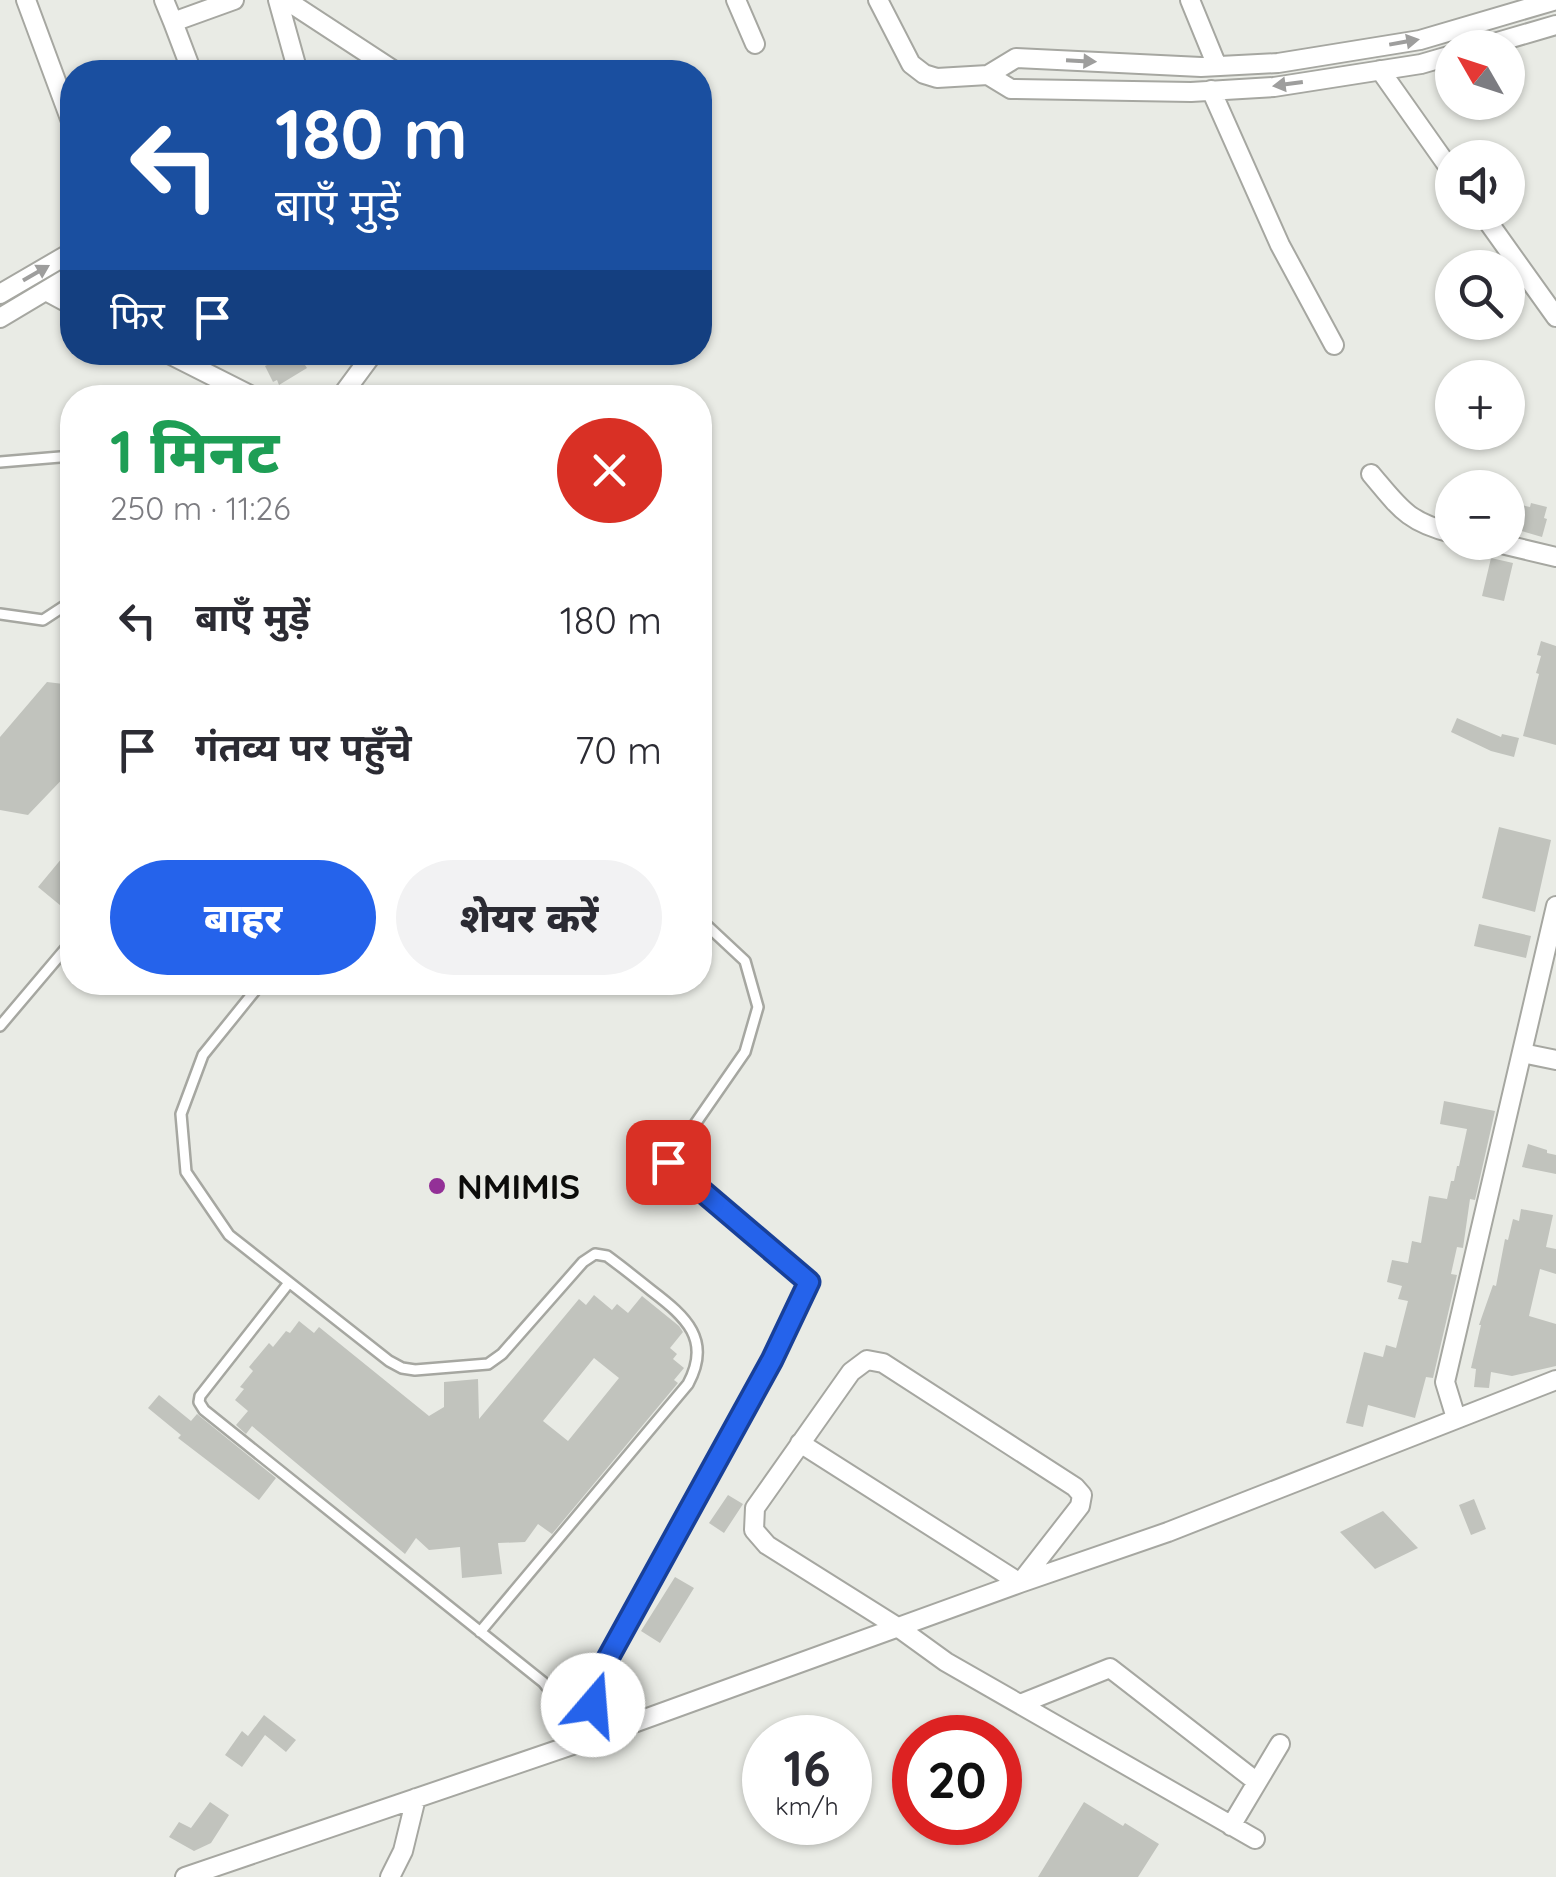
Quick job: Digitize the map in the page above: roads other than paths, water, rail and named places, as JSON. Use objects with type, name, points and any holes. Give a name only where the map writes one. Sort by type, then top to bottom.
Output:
[{"type":"street","points":[[26,0],[60,92]]},
{"type":"street","points":[[164,0],[187,60]]},
{"type":"street","points":[[173,22],[234,0]]},
{"type":"street","points":[[278,0],[295,60]]},
{"type":"street","points":[[286,0],[378,60]]},
{"type":"street","points":[[736,0],[755,44]]},
{"type":"street","points":[[878,0],[911,64],[937,78],[988,75],[1016,58],[1202,68],[1278,63],[1420,40],[1556,0]]},
{"type":"street","points":[[1190,0],[1218,66]]},
{"type":"street","points":[[1525,34],[1556,25]]},
{"type":"street","points":[[988,75],[1011,89],[1211,90],[1274,86],[1435,59]]},
{"type":"street","points":[[1380,70],[1435,148]]},
{"type":"street","points":[[1211,90],[1280,245],[1334,345]]},
{"type":"street","points":[[1494,230],[1556,317]]},
{"type":"street","points":[[0,294],[60,259]]},
{"type":"street","points":[[0,318],[60,283]]},
{"type":"street","points":[[46,292],[60,299]]},
{"type":"street","points":[[190,366],[229,385]]},
{"type":"street","points":[[1371,474],[1405,514],[1435,528]]},
{"type":"street","points":[[1525,550],[1556,557]]},
{"type":"street","points":[[1456,1418],[1445,1382],[1556,906]]},
{"type":"street","points":[[1522,1053],[1556,1060]]},
{"type":"street","points":[[1020,1583],[1080,1506],[1082,1496],[1075,1487],[882,1363],[868,1360],[850,1372],[755,1508],[754,1530],[767,1545],[946,1662],[1255,1840]]},
{"type":"street","points":[[184,1877],[581,1742],[1168,1532],[1556,1380]]},
{"type":"street","points":[[800,1442],[1020,1583]]},
{"type":"street","points":[[1020,1704],[1110,1668],[1257,1782]]},
{"type":"street","points":[[1231,1826],[1280,1744]]},
{"type":"street","points":[[390,1877],[406,1841],[416,1798]]},
{"type":"lane","points":[[0,462],[60,457]]},
{"type":"lane","points":[[0,614],[43,620],[60,609]]},
{"type":"lane","points":[[581,1742],[602,1669],[772,1360],[809,1282],[668,1162],[745,1052],[758,1008],[745,961],[712,930]]},
{"type":"lane","points":[[0,1026],[60,954]]},
{"type":"lane","points":[[252,995],[204,1055],[180,1114],[186,1172],[229,1235],[288,1284],[389,1361],[415,1370],[488,1364],[502,1354],[583,1262],[595,1254],[607,1256],[672,1306],[693,1332],[698,1349],[697,1367],[688,1384],[480,1632]]},
{"type":"lane","points":[[288,1284],[200,1396],[204,1410],[543,1682],[581,1742]]},
{"type":"place","name":"NMIMIS","points":[[437,1186]]}]
